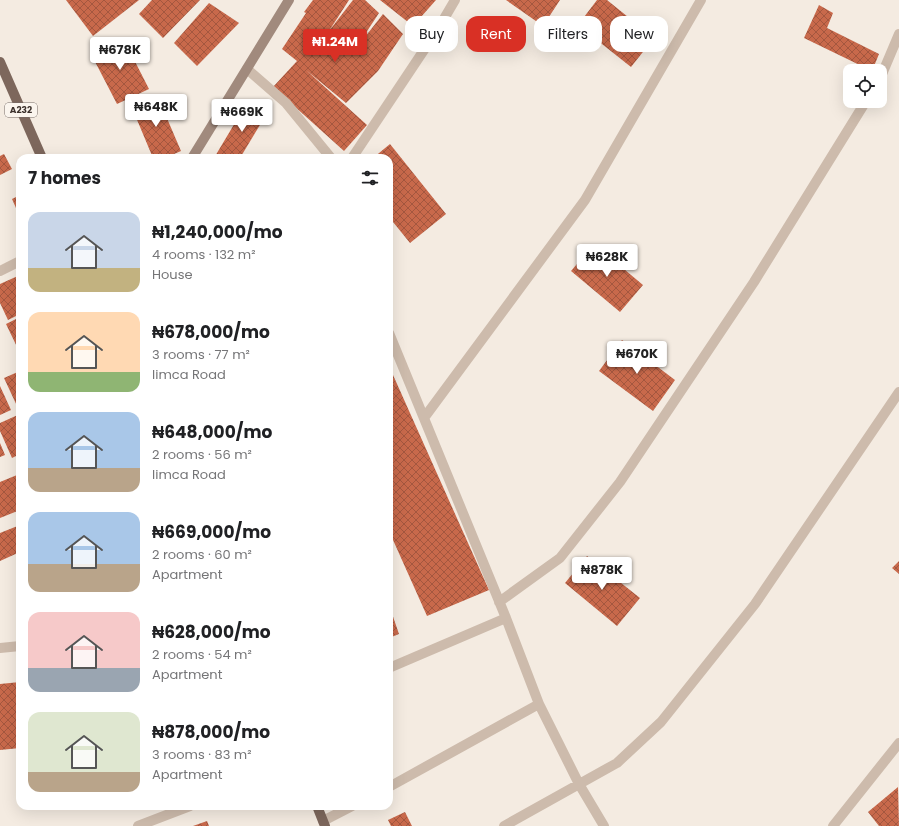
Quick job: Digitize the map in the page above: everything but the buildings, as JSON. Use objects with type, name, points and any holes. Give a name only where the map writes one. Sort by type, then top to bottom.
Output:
[{"type":"main road","name":"A232","points":[[0,62],[40,154]]},
{"type":"main road","points":[[319,810],[324,823]]},
{"type":"street","points":[[194,154],[290,0]]},
{"type":"street","points":[[355,154],[438,29],[455,0]]},
{"type":"street","points":[[424,418],[585,200],[701,0]]},
{"type":"street","points":[[886,64],[899,34]]},
{"type":"street","points":[[246,69],[286,103],[327,154]]},
{"type":"street","points":[[499,602],[560,558],[620,482],[754,282],[862,108]]},
{"type":"street","points":[[0,271],[16,263]]},
{"type":"street","points":[[393,343],[506,618],[539,704],[579,784],[604,826]]},
{"type":"street","points":[[504,826],[617,763],[662,722],[755,604],[899,392]]},
{"type":"street","points":[[393,666],[506,618]]},
{"type":"street","points":[[0,648],[16,646]]},
{"type":"street","points":[[393,785],[539,704]]},
{"type":"street","points":[[833,826],[899,743]]},
{"type":"street","points":[[138,826],[180,810]]},
{"type":"street","points":[[324,823],[345,810]]}]
